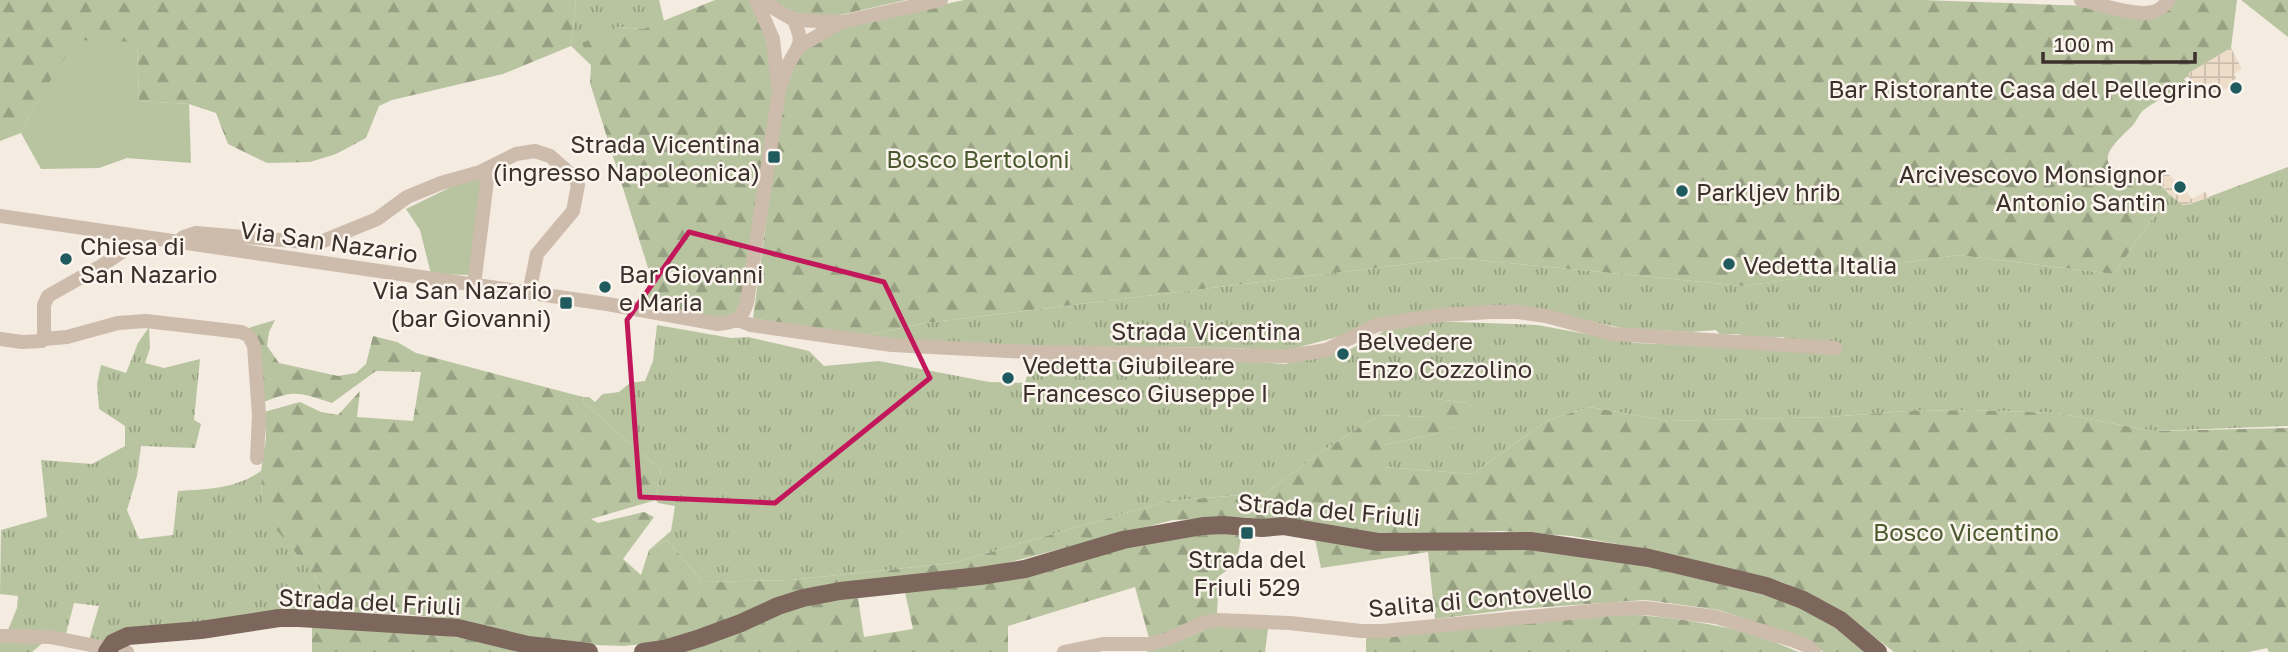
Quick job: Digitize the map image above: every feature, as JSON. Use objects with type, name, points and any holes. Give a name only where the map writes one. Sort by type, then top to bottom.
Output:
[{"type":"main road","name":"Strada del Friuli","points":[[643,652],[700,638],[803,598],[840,591],[1025,569],[1123,540],[1223,525],[1262,528],[1284,526],[1379,542],[1530,541],[1649,558],[1766,586],[1803,600],[1840,620],[1878,652]]},
{"type":"main road","name":"Strada del Friuli","points":[[108,650],[113,643],[128,636],[299,618],[458,628],[528,645],[589,652]]},
{"type":"street","points":[[756,0],[773,39],[779,91]]},
{"type":"street","points":[[766,0],[794,20],[842,22],[941,0]]},
{"type":"street","points":[[2081,0],[2151,13],[2159,10],[2169,0]]},
{"type":"street","points":[[773,39],[794,20]]},
{"type":"street","points":[[794,20],[800,35],[800,46]]},
{"type":"street","points":[[738,320],[747,303],[779,91],[788,64],[800,46],[842,22]]},
{"type":"street","points":[[773,39],[800,46]]},
{"type":"street","name":"Via San Nazario","points":[[178,242],[196,233],[318,243],[377,219],[407,197],[441,183],[480,172],[516,154],[535,151],[556,160],[575,178],[578,185],[573,211],[537,254],[529,293]]},
{"type":"street","points":[[474,285],[487,181],[484,173],[480,172]]},
{"type":"street","name":"Via San Nazario","points":[[0,216],[529,293],[718,324],[738,320]]},
{"type":"street","points":[[44,339],[44,305],[48,296],[101,266],[144,237]]},
{"type":"street","name":"Strada Vicentina","points":[[738,320],[751,325],[892,345],[1030,352],[1290,356],[1326,350],[1377,325],[1441,315],[1504,312],[1546,316],[1614,334],[1835,348]]},
{"type":"street","points":[[0,339],[35,342],[67,337],[118,323],[146,321],[245,334],[254,346],[259,415],[257,458]]},
{"type":"street","name":"Salita di Contovello","points":[[1064,652],[1103,644],[1149,644],[1168,639],[1202,623],[1217,620],[1383,631],[1635,608],[1716,617],[1792,640],[1814,652]]},
{"type":"street","points":[[0,636],[50,637],[127,652]]},
{"type":"highlighted area","points":[[689,232],[884,282],[930,378],[775,503],[640,497],[627,320]]},
{"type":"green space","points":[[0,0],[576,0],[571,46],[503,74],[392,100],[379,106],[366,138],[336,154],[310,162],[267,163],[228,144],[216,113],[189,104],[139,101],[137,42],[51,82],[33,108],[21,133],[0,141]]},
{"type":"green space","points":[[576,0],[659,0],[664,21],[643,29],[618,27],[591,65],[571,46]]},
{"type":"green space","points":[[715,0],[750,0],[767,44],[773,89],[743,297],[735,312],[723,317],[689,314],[646,304],[649,271],[590,83],[591,65],[582,43],[618,27],[643,29]]},
{"type":"green space","points":[[772,0],[906,0],[835,16],[792,13]]},
{"type":"green space","name":"Bosco Bertoloni","points":[[964,0],[1923,0],[2089,6],[2128,18],[2157,18],[2168,10],[2174,0],[2237,0],[2231,48],[2189,73],[2184,79],[2188,85],[2143,110],[2109,154],[2110,166],[2117,171],[2157,183],[2169,194],[2114,274],[1957,255],[1744,286],[1457,258],[925,323],[858,337],[753,318],[784,92],[799,55],[836,28]]},
{"type":"green space","points":[[2241,0],[2288,0],[2288,37]]},
{"type":"green space","points":[[76,40],[137,42],[139,101],[189,104],[191,163],[127,158],[99,168],[41,169],[21,133],[33,108]]},
{"type":"green space","points":[[2288,167],[2288,426],[2153,431],[2057,413],[1970,410],[1668,421],[1590,407],[1548,420],[1473,474],[1384,467],[1384,445],[1431,435],[1477,418],[1468,403],[1436,399],[1429,417],[1379,415],[1321,452],[1266,493],[1168,501],[953,563],[790,580],[703,582],[667,540],[649,550],[671,531],[675,506],[658,503],[656,500],[661,470],[584,403],[583,397],[589,397],[595,402],[603,394],[619,392],[630,383],[645,381],[653,361],[657,325],[731,338],[748,337],[809,351],[824,366],[879,361],[989,382],[1025,383],[1032,359],[1110,362],[1230,360],[1285,364],[1338,351],[1340,359],[1343,360],[1347,357],[1347,351],[1386,330],[1428,321],[1537,325],[1636,343],[1841,352],[1836,343],[1787,340],[1784,337],[1742,338],[1739,334],[1720,334],[1716,330],[1691,332],[1622,328],[1512,308],[1489,307],[1378,320],[1348,334],[1285,351],[1033,346],[858,337],[925,323],[1457,258],[1744,286],[1957,255],[2114,274],[2169,194],[2183,205],[2190,204]]},
{"type":"green space","points":[[479,177],[482,179],[473,275],[431,274],[420,230],[406,209]]},
{"type":"green space","name":"Bosco Vicentino","points":[[275,320],[269,332],[267,346],[279,363],[338,376],[356,373],[366,364],[373,336],[397,342],[416,353],[583,397],[584,403],[661,470],[656,500],[591,519],[598,523],[644,512],[654,517],[623,559],[641,575],[649,550],[667,540],[703,582],[790,580],[953,563],[1168,501],[1266,493],[1321,452],[1379,415],[1428,417],[1436,399],[1468,403],[1478,418],[1431,435],[1384,445],[1384,467],[1473,474],[1548,420],[1590,407],[1668,421],[1970,410],[2057,413],[2153,431],[2288,428],[2288,652],[2269,652],[2267,648],[2249,652],[1894,652],[1842,612],[1782,582],[1657,551],[1571,536],[1501,531],[1387,536],[1243,517],[1173,520],[967,573],[919,576],[717,626],[666,642],[623,646],[570,644],[519,637],[451,619],[404,614],[336,613],[314,575],[266,517],[262,502],[261,471],[266,438],[264,412],[300,402],[321,412],[338,415],[360,391],[357,417],[413,421],[421,372],[376,371],[332,403],[298,394],[284,395],[264,402],[245,329]]},
{"type":"green space","points":[[149,327],[150,348],[145,363],[164,368],[200,359],[194,420],[201,424],[195,448],[141,446],[137,476],[127,510],[139,539],[173,535],[178,491],[231,485],[261,471],[262,502],[314,575],[336,613],[105,644],[89,640],[99,606],[74,603],[66,634],[8,630],[17,608],[18,596],[0,594],[1,530],[47,517],[41,460],[92,464],[125,446],[125,426],[99,409],[97,384],[101,365],[126,373],[138,343]]},
{"type":"green space","points":[[1200,532],[1242,534],[1236,564],[1219,576],[1217,613],[1164,636],[1149,638],[1135,587],[1008,626],[1008,652],[677,652],[779,610],[816,602],[858,598],[864,637],[913,629],[905,592],[999,582],[1062,568],[1116,550]]},
{"type":"green space","points":[[1315,539],[1533,549],[1634,563],[1802,604],[1869,652],[1823,652],[1810,641],[1719,610],[1646,600],[1515,609],[1435,619],[1428,552],[1321,568]]},
{"type":"green space","points":[[1627,614],[1714,625],[1756,636],[1798,652],[1366,652],[1366,636]]},
{"type":"green space","points":[[312,624],[421,632],[528,652],[312,652]]},
{"type":"green space","points":[[1208,628],[1268,628],[1265,652],[1147,652],[1148,649],[1179,641]]},
{"type":"green space","points":[[0,640],[44,642],[32,652],[0,652]]},
{"type":"shaded area","points":[[2231,48],[2242,69],[2234,74],[2238,82],[2215,95],[2208,83],[2191,91],[2188,85],[2189,73]]},
{"type":"shaded area","points":[[2160,173],[2182,182],[2191,199],[2205,192],[2209,198],[2183,205],[2160,183]]},
{"type":"place","name":"Bar Ristorante Casa del Pellegrino","points":[[2236,88]]},
{"type":"place","name":"Strada Vicentina (ingresso Napoleonica)","points":[[774,157]]},
{"type":"place","name":"Arcivescovo Monsignor Antonio Santin","points":[[2180,187]]},
{"type":"place","name":"Parkljev hrib","points":[[1682,191]]},
{"type":"place","name":"Chiesa di San Nazario","points":[[66,259]]},
{"type":"place","name":"Vedetta Italia","points":[[1729,264]]},
{"type":"place","name":"Bar Giovanni e Maria","points":[[605,287]]},
{"type":"place","name":"Via San Nazario (bar Giovanni)","points":[[566,303]]},
{"type":"place","name":"Belvedere Enzo Cozzolino","points":[[1343,354]]},
{"type":"place","name":"Vedetta Giubileare Francesco Giuseppe I","points":[[1008,378]]},
{"type":"place","name":"Strada del Friuli 529","points":[[1247,533]]}]
